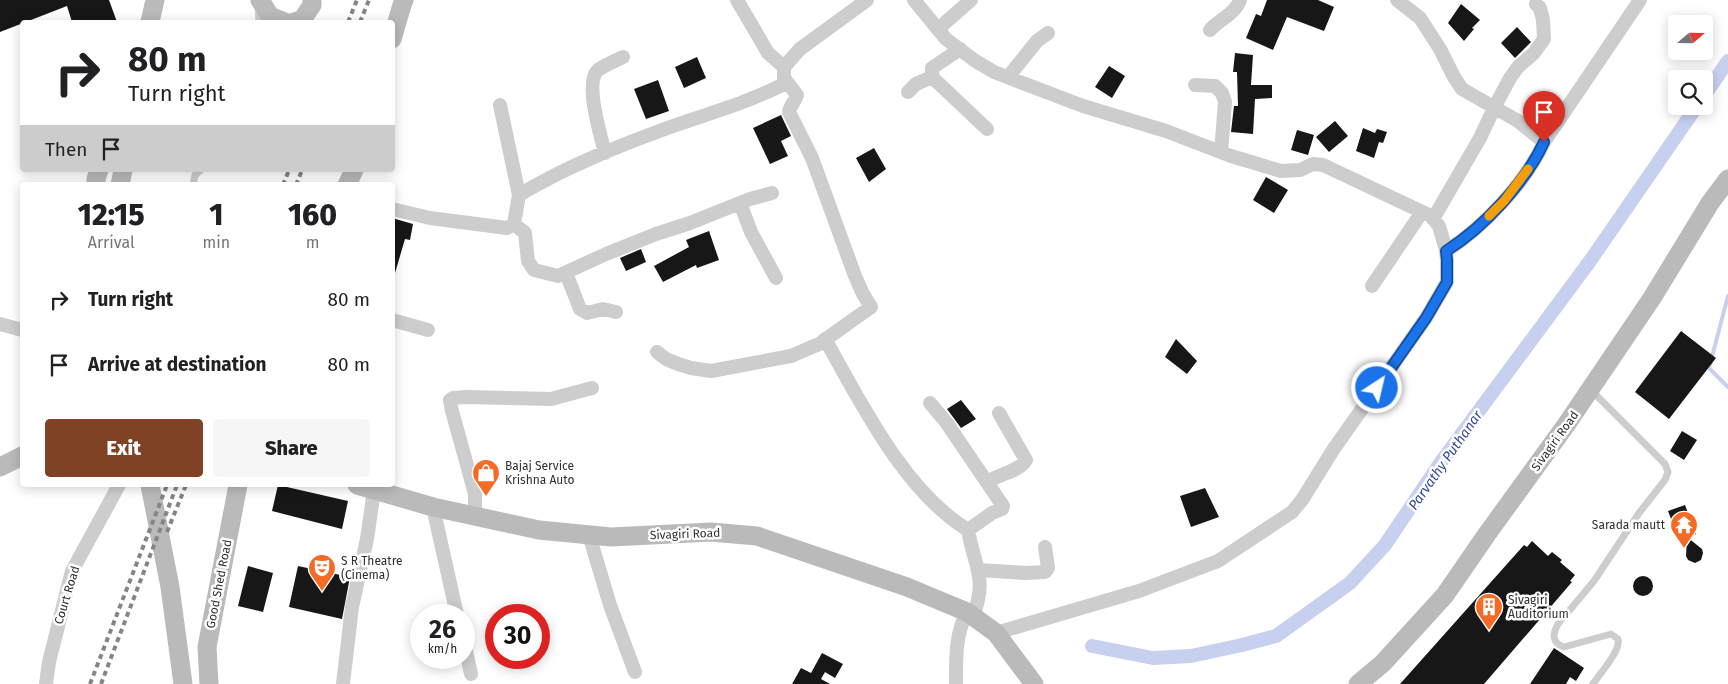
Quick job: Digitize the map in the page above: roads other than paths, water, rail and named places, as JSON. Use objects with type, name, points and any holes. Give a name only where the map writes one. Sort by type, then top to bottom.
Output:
[{"type":"main road","points":[[150,20],[155,0]]},
{"type":"main road","points":[[259,0],[270,16],[280,20]]},
{"type":"main road","points":[[302,20],[312,5],[312,0]]},
{"type":"main road","points":[[395,29],[404,0]]},
{"type":"main road","name":"Sivagiri Road","points":[[1358,684],[1383,663],[1445,595],[1591,389],[1652,298],[1710,203],[1728,180]]},
{"type":"main road","points":[[0,467],[20,457]]},
{"type":"main road","points":[[150,487],[170,587],[183,684]]},
{"type":"main road","name":"Good Shed Road","points":[[208,684],[207,647],[238,487]]},
{"type":"main road","name":"Sivagiri Road","points":[[366,487],[433,507],[538,530],[611,538],[711,532],[757,536],[907,587],[970,614],[996,633],[1034,684]]},
{"type":"street","points":[[657,352],[666,359],[678,364],[711,371],[791,356],[809,350],[872,307],[863,294],[855,276],[812,158],[789,112],[790,106],[796,100],[797,95],[784,72],[768,53],[738,0]]},
{"type":"street","points":[[519,195],[543,181],[605,153],[664,129],[766,94],[784,84],[784,72],[800,49],[867,0]]},
{"type":"street","points":[[914,0],[946,38],[994,72],[1082,106],[1166,131],[1221,152],[1287,172],[1300,170],[1310,165],[1323,165],[1428,216],[1439,226],[1446,250],[1447,282],[1426,318],[1292,512],[1218,561],[1139,591],[996,633]]},
{"type":"street","points":[[938,28],[971,0]]},
{"type":"street","points":[[1210,30],[1233,12],[1240,0]]},
{"type":"street","points":[[1397,0],[1420,18],[1462,89],[1518,121],[1544,142]]},
{"type":"street","points":[[1446,250],[1464,240],[1504,201],[1538,156],[1544,142],[1640,0]]},
{"type":"street","points":[[1372,286],[1428,216],[1480,138],[1494,108],[1518,66],[1534,53],[1544,39],[1544,20],[1540,8],[1536,4]]},
{"type":"street","points":[[1008,77],[1038,40],[1048,33]]},
{"type":"street","points":[[960,49],[932,68],[932,77],[987,129]]},
{"type":"street","points":[[605,153],[596,116],[592,84],[593,77],[598,70],[623,58]]},
{"type":"street","points":[[908,92],[916,84],[932,77]]},
{"type":"street","points":[[1195,85],[1215,86],[1222,93],[1225,102],[1221,152]]},
{"type":"street","points":[[500,105],[519,195],[514,224]]},
{"type":"street","points":[[514,224],[525,233],[528,261],[534,270],[558,276],[606,254],[740,203],[772,193]]},
{"type":"street","points":[[740,203],[751,232],[776,278]]},
{"type":"street","points":[[395,210],[430,218],[507,228],[514,224]]},
{"type":"street","points":[[566,272],[580,309],[585,312],[603,309],[616,312]]},
{"type":"street","points":[[395,321],[428,330]]},
{"type":"street","points":[[0,324],[20,329]]},
{"type":"street","points":[[825,339],[867,414],[902,466],[920,490],[951,520],[968,530],[979,570],[980,588],[978,602],[960,625],[957,640],[956,684]]},
{"type":"street","points":[[475,516],[475,494],[450,400],[452,398],[466,397],[551,399],[592,388]]},
{"type":"street","points":[[930,403],[946,422],[996,494],[1003,508],[992,513],[968,530]]},
{"type":"street","points":[[987,482],[1018,467],[1026,460],[999,414]]},
{"type":"street","name":"Court Road","points":[[46,684],[49,662],[72,571],[117,487]]},
{"type":"street","points":[[343,684],[352,607],[367,539],[366,487]]},
{"type":"street","points":[[433,507],[455,604]]},
{"type":"street","points":[[589,535],[610,605],[635,672]]},
{"type":"street","points":[[979,570],[1045,572],[1048,568],[1045,547]]},
{"type":"street","points":[[470,669],[471,674]]},
{"type":"lane","points":[[258,20],[259,0]]},
{"type":"lane","points":[[1591,389],[1665,464],[1668,472],[1665,480],[1639,513],[1594,581],[1555,630],[1555,640],[1560,646],[1564,647],[1611,634],[1617,638],[1619,644],[1617,648],[1593,684]]},
{"type":"waterway","name":"Parvathy Puthanar","points":[[1713,83],[1728,61]]},
{"type":"waterway","name":"Parvathy Puthanar","points":[[1092,646],[1153,658],[1191,656],[1242,645],[1276,636],[1350,583],[1385,545],[1441,462],[1590,261],[1691,115]]},
{"type":"waterway","points":[[1728,296],[1709,368],[1728,387]]},
{"type":"railway","points":[[349,20],[357,0]]},
{"type":"railway","points":[[361,20],[369,0]]},
{"type":"railway","points":[[284,182],[288,172]]},
{"type":"railway","points":[[297,182],[301,172]]},
{"type":"railway","points":[[90,684],[166,487]]},
{"type":"railway","points":[[101,684],[176,487]]},
{"type":"railway","points":[[167,532],[185,487]]},
{"type":"place","name":"Bajaj Service Krishna Auto","points":[[486,497]]},
{"type":"place","name":"Sarada mautt","points":[[1684,549]]},
{"type":"place","name":"S R Theatre (Cinema)","points":[[322,592]]},
{"type":"place","name":"Sivagiri Auditorium","points":[[1489,631]]}]
